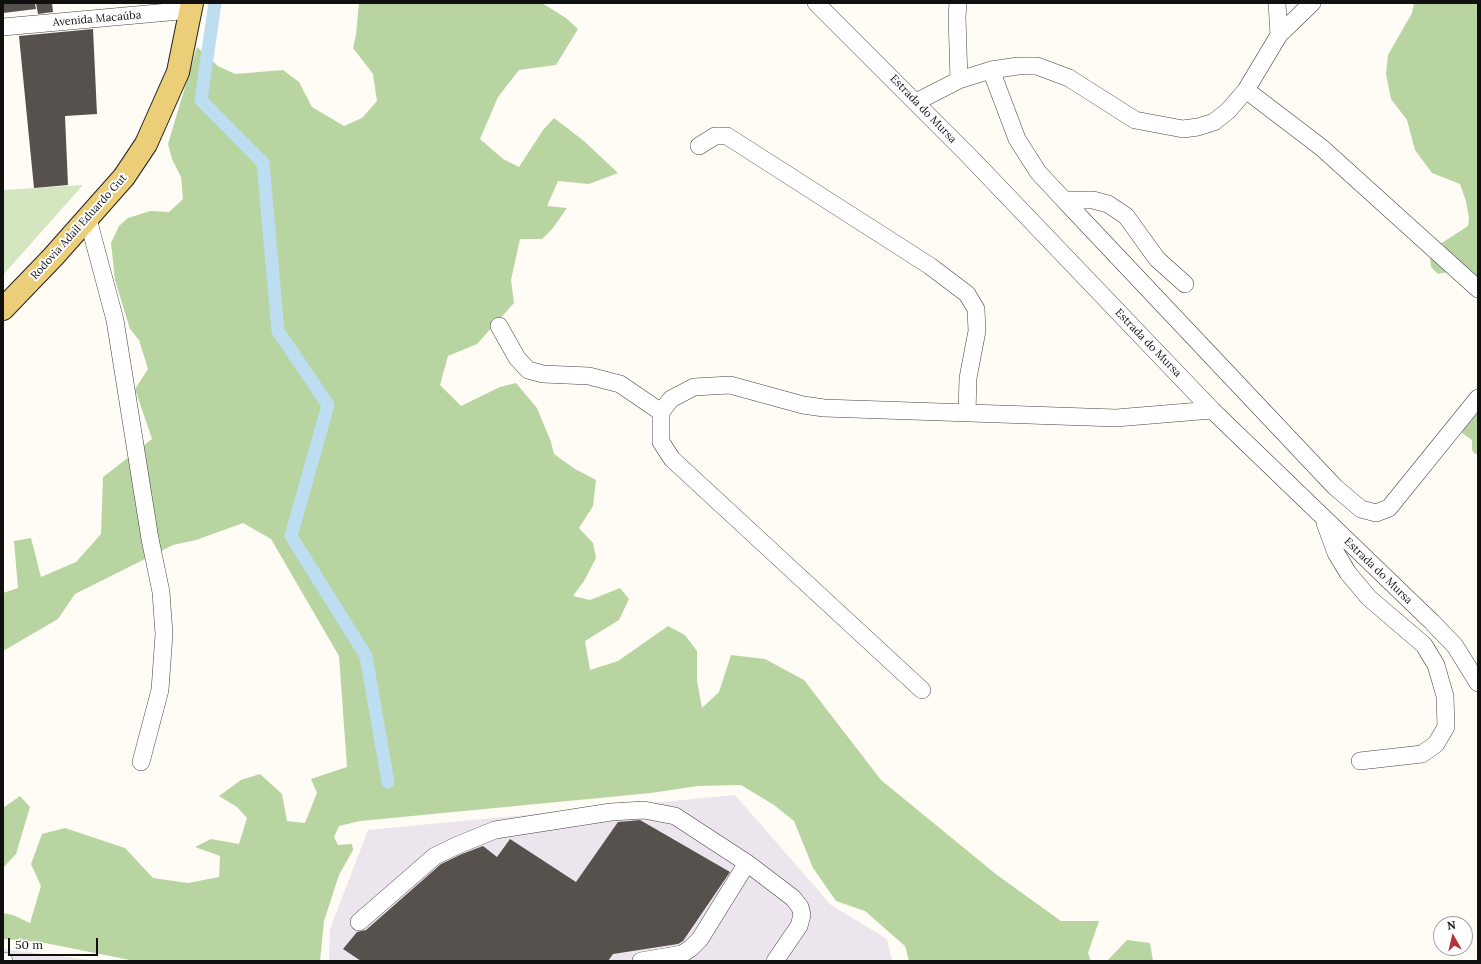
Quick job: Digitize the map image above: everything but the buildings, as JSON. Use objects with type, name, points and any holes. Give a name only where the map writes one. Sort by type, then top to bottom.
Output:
[{"type":"main road","name":"Rodovia Adail Eduardo Gut","points":[[3,309],[88,219],[124,178],[146,144],[178,72],[191,6]]},
{"type":"street","name":"Estrada do Mursa","points":[[816,3],[916,102],[1212,410],[1455,646],[1478,683]]},
{"type":"street","points":[[958,3],[959,80]]},
{"type":"street","points":[[1277,3],[1279,35]]},
{"type":"street","points":[[916,102],[959,80],[991,70],[1018,66],[1037,66],[1057,72],[1135,120],[1183,129],[1198,127],[1214,122],[1228,111],[1246,90],[1279,35],[1312,3]]},
{"type":"street","name":"Avenida Macaúba","points":[[3,27],[122,10],[191,6]]},
{"type":"street","points":[[991,70],[1017,139],[1038,172],[1335,487],[1361,509],[1376,513],[1389,508],[1478,398]]},
{"type":"street","points":[[1246,90],[1322,148],[1478,290]]},
{"type":"street","points":[[699,146],[715,136],[727,136],[930,266],[968,294],[976,310],[977,331],[968,378],[967,413]]},
{"type":"street","points":[[1064,200],[1093,200],[1108,204],[1126,216],[1157,259],[1185,284]]},
{"type":"street","points":[[88,219],[115,320],[150,539],[161,592],[164,634],[160,690],[141,762]]},
{"type":"street","points":[[499,326],[516,358],[528,370],[543,374],[589,376],[620,384],[661,412]]},
{"type":"street","points":[[922,690],[672,458],[661,442],[661,412],[671,399],[694,386],[730,385],[803,405],[824,408],[1116,418],[1212,410]]},
{"type":"street","points":[[1324,519],[1336,552],[1348,573],[1369,598],[1424,645],[1436,665],[1445,696],[1446,727],[1436,744],[1422,754],[1360,761]]},
{"type":"street","points":[[359,922],[435,856],[495,830],[611,812],[644,810],[675,816],[747,863],[793,898],[800,907],[802,916],[799,926],[775,961]]},
{"type":"street","points":[[641,961],[682,954],[691,948],[700,939],[747,863]]},
{"type":"shaded area","points":[[735,795],[831,905],[887,939],[892,961],[329,961],[330,929],[368,830]]},
{"type":"shaded area","points":[[3,949],[98,961],[3,961]]},
{"type":"green space","points":[[359,3],[542,3],[566,18],[578,29],[556,65],[519,70],[498,97],[480,139],[503,159],[519,167],[543,130],[554,118],[584,141],[618,173],[589,184],[558,181],[547,206],[567,208],[553,228],[542,239],[520,239],[511,280],[514,303],[477,344],[448,356],[440,385],[461,406],[500,387],[516,383],[537,408],[551,442],[554,454],[575,469],[596,480],[593,506],[579,528],[593,543],[596,558],[584,581],[573,596],[590,600],[620,588],[629,599],[619,620],[585,641],[590,670],[618,661],[668,626],[685,635],[697,651],[697,681],[702,708],[719,692],[731,655],[765,659],[804,680],[881,780],[997,875],[1061,921],[1099,921],[1088,953],[1091,961],[909,961],[905,946],[865,911],[836,901],[813,868],[794,821],[774,805],[741,785],[698,786],[651,793],[360,821],[339,826],[334,837],[338,845],[352,844],[353,850],[339,875],[324,921],[320,961],[135,961],[40,942],[3,939],[3,913],[13,915],[30,923],[41,886],[31,864],[42,834],[65,828],[125,848],[153,878],[188,883],[219,877],[220,856],[195,847],[211,839],[239,844],[247,818],[237,807],[219,796],[241,780],[260,774],[282,794],[287,821],[305,823],[317,793],[311,779],[347,767],[339,656],[271,539],[243,523],[196,540],[173,545],[75,594],[58,619],[3,651],[3,593],[18,588],[14,541],[31,538],[41,577],[76,562],[101,534],[103,477],[152,439],[135,389],[148,369],[139,340],[130,329],[115,280],[111,243],[119,226],[128,218],[150,211],[169,212],[183,199],[181,177],[172,159],[168,144],[197,47],[218,66],[235,74],[283,70],[299,82],[312,107],[344,126],[362,118],[377,101],[373,74],[353,48],[356,35]]},
{"type":"green space","points":[[1414,3],[1478,3],[1478,289],[1448,272],[1438,274],[1431,267],[1430,258],[1434,248],[1468,226],[1469,218],[1466,201],[1460,184],[1432,173],[1415,150],[1407,120],[1391,99],[1386,74],[1388,55],[1412,13]]},
{"type":"green space","points":[[83,185],[3,275],[3,190]]},
{"type":"green space","points":[[1478,390],[1478,453],[1475,454],[1472,450],[1472,440],[1462,433],[1463,420]]},
{"type":"green space","points":[[20,796],[30,807],[16,854],[3,868],[3,808]]},
{"type":"green space","points":[[1127,940],[1150,943],[1153,961],[1107,961]]},
{"type":"waterway","points":[[215,3],[201,100],[263,163],[278,331],[328,405],[291,536],[366,656],[388,782]]}]
